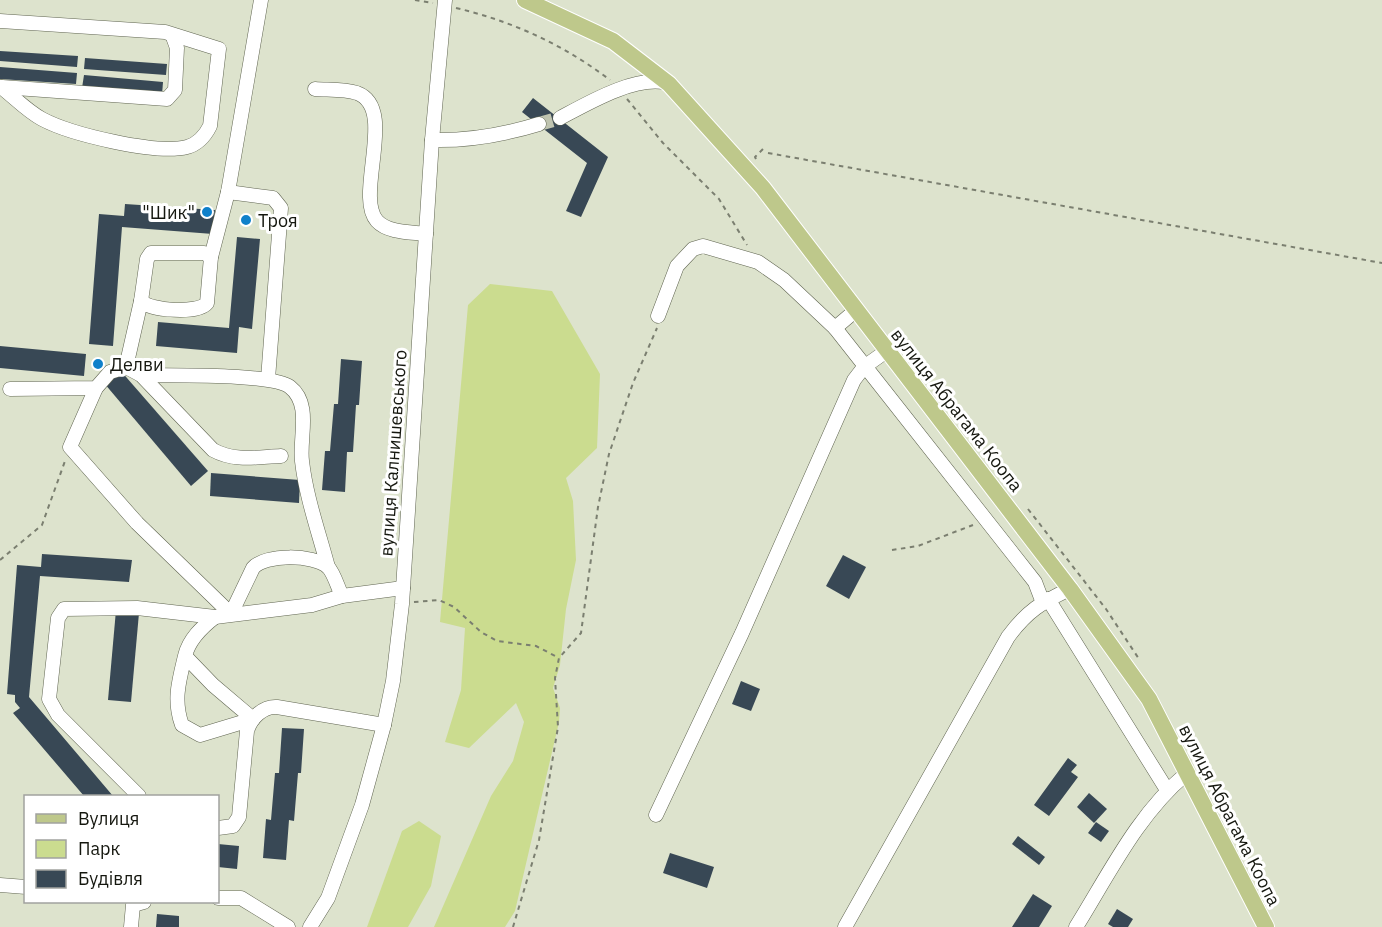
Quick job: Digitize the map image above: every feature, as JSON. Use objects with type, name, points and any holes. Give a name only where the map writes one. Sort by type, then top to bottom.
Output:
[{"type":"main road","name":"вулиця Абрагама Коопа","points":[[525,0],[613,41],[669,84],[763,188],[885,352],[1070,590],[1149,699],[1266,927]]},
{"type":"street","points":[[141,301],[159,308],[196,310],[207,303],[211,256],[228,192],[261,0]]},
{"type":"street","name":"вулиця Калнишевського","points":[[310,927],[328,898],[362,805],[384,725],[393,681],[402,604],[432,140],[445,0]]},
{"type":"street","points":[[0,21],[165,32],[173,37],[219,49],[210,126],[204,136],[187,147],[150,147],[70,130],[41,118],[1,87]]},
{"type":"street","points":[[1,87],[166,99],[176,90],[177,48],[173,37]]},
{"type":"street","points":[[560,118],[640,82],[655,80],[669,84]]},
{"type":"street","points":[[315,89],[358,93],[366,100],[375,125],[371,209],[376,219],[391,228],[426,234]]},
{"type":"street","points":[[432,140],[460,141],[503,135],[539,124]]},
{"type":"street","points":[[228,192],[273,198],[281,208],[268,380]]},
{"type":"street","points":[[658,316],[677,266],[693,249],[703,246],[758,262],[784,280],[834,328],[1035,582],[1167,790]]},
{"type":"street","points":[[126,367],[141,301],[147,259],[151,253],[204,253],[211,256]]},
{"type":"street","points":[[834,328],[855,311]]},
{"type":"street","points":[[656,815],[742,633],[849,392],[864,367],[885,352]]},
{"type":"street","points":[[231,614],[137,523],[70,447],[96,388],[110,372],[126,367],[141,375],[219,453],[232,458],[281,456]]},
{"type":"street","points":[[141,375],[268,380],[292,388],[301,402],[302,461],[328,567],[342,596]]},
{"type":"street","points":[[10,389],[96,388]]},
{"type":"street","points":[[231,614],[249,574],[257,563],[290,557],[328,567]]},
{"type":"street","points":[[138,795],[58,715],[49,699],[58,618],[68,607],[137,608],[215,617],[312,605],[342,596],[403,588]]},
{"type":"street","points":[[845,927],[1008,637],[1023,616],[1046,601],[1070,590]]},
{"type":"street","points":[[215,617],[200,628],[185,656],[175,698],[182,725],[200,735],[253,719],[270,707],[384,725]]},
{"type":"street","points":[[185,656],[213,686],[253,719]]},
{"type":"street","points":[[219,828],[233,826],[239,817],[247,731],[253,719]]},
{"type":"street","points":[[1076,927],[1137,829],[1167,790],[1186,774]]},
{"type":"street","points":[[0,885],[24,886]]},
{"type":"street","points":[[219,898],[241,898],[288,927]]},
{"type":"street","points":[[131,927],[136,903]]},
{"type":"path","points":[[768,153],[1382,263]]},
{"type":"path","points":[[513,927],[539,840],[558,727],[555,678],[559,658],[581,633],[598,507],[609,454],[633,383],[655,336],[658,316]]},
{"type":"path","points":[[0,560],[42,525],[70,447]]},
{"type":"path","points":[[892,550],[918,546],[986,519]]},
{"type":"path","points":[[402,604],[439,600],[454,607],[481,632],[497,641],[536,646],[559,658]]},
{"type":"green space","points":[[490,284],[552,291],[600,374],[597,448],[566,478],[573,501],[576,560],[566,609],[560,665],[553,688],[560,708],[559,722],[515,911],[505,927],[434,927],[491,796],[513,761],[524,722],[516,703],[469,748],[445,742],[461,690],[465,628],[440,622],[468,305]]},
{"type":"green space","points":[[419,821],[441,836],[431,886],[408,927],[367,927],[402,831]]},
{"type":"building","points":[[0,51],[78,56],[77,67],[0,61]]},
{"type":"building","points":[[85,58],[167,64],[166,75],[84,69]]},
{"type":"building","points":[[0,67],[77,73],[76,84],[0,79]]},
{"type":"building","points":[[84,75],[163,82],[162,95],[82,88]]},
{"type":"building","points":[[533,98],[608,157],[581,217],[566,211],[587,163],[522,112]]},
{"type":"building","points":[[125,204],[215,210],[213,234],[122,227],[113,346],[89,344],[99,214],[124,216]]},
{"type":"building","points":[[237,237],[260,239],[252,329],[239,327],[237,353],[156,346],[158,322],[229,328]]},
{"type":"building","points":[[0,346],[86,354],[84,376],[0,368]]},
{"type":"building","points":[[341,359],[362,361],[353,452],[347,452],[345,492],[322,490],[325,451],[330,451],[334,404],[338,404]]},
{"type":"building","points":[[120,370],[208,471],[191,486],[104,383]]},
{"type":"building","points":[[211,473],[300,480],[299,503],[210,496]]},
{"type":"building","points":[[42,554],[132,560],[129,582],[40,576],[29,697],[112,795],[83,795],[13,713],[20,708],[15,702],[15,695],[7,694],[17,565],[41,567]]},
{"type":"building","points":[[843,555],[866,567],[849,599],[826,586]]},
{"type":"building","points":[[116,610],[139,613],[131,702],[108,700]]},
{"type":"building","points":[[741,681],[760,689],[751,711],[732,704]]},
{"type":"building","points":[[282,728],[304,729],[301,773],[298,773],[294,821],[289,820],[286,860],[263,858],[266,819],[271,820],[275,773],[279,773]]},
{"type":"building","points":[[1068,758],[1077,765],[1071,772],[1078,777],[1049,816],[1034,805]]},
{"type":"building","points":[[1089,793],[1107,809],[1094,823],[1077,807]]},
{"type":"building","points":[[1096,822],[1109,831],[1101,842],[1088,833]]},
{"type":"building","points":[[1018,836],[1045,857],[1039,865],[1012,844]]},
{"type":"building","points":[[219,844],[239,846],[237,869],[219,867]]},
{"type":"building","points":[[670,853],[714,867],[707,888],[663,873]]},
{"type":"building","points":[[1033,894],[1052,906],[1039,927],[1012,927]]},
{"type":"building","points":[[1117,909],[1133,919],[1128,927],[1113,927],[1108,924]]},
{"type":"building","points":[[157,914],[179,916],[179,927],[156,927]]},
{"type":"tunnel","points":[[539,124],[560,118]]},
{"type":"place","name":"\"Шик\"","points":[[207,212]]},
{"type":"place","name":"Троя","points":[[246,220]]},
{"type":"place","name":"Делви","points":[[98,364]]}]
